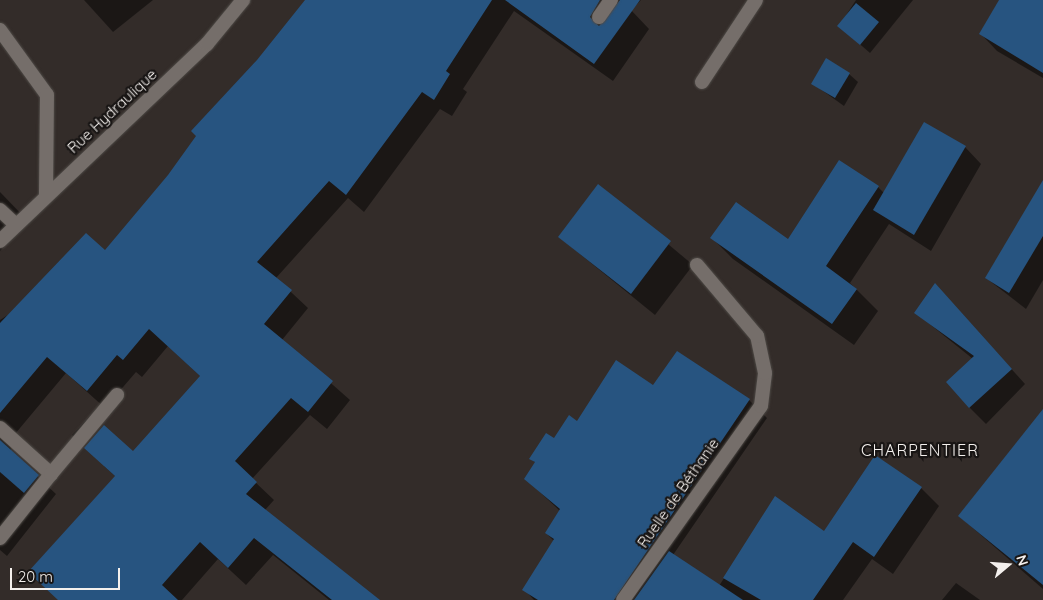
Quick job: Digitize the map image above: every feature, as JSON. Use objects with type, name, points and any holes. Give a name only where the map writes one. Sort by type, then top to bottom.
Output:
[{"type":"street","name":"Rue Hydraulique","points":[[0,241],[15,224],[207,44],[243,0]]},
{"type":"street","points":[[599,17],[611,0]]},
{"type":"street","points":[[702,82],[756,0]]},
{"type":"street","points":[[0,30],[47,95],[46,195]]},
{"type":"street","points":[[0,210],[15,224]]},
{"type":"street","name":"Ruelle de Béthanie","points":[[623,600],[760,406],[765,373],[757,336],[698,265]]},
{"type":"street","points":[[0,538],[117,395]]},
{"type":"street","points":[[0,428],[51,474]]},
{"type":"building","points":[[305,0],[492,0],[446,71],[450,74],[434,100],[422,92],[346,195],[329,181],[257,262],[292,290],[264,324],[333,381],[308,412],[291,398],[235,461],[257,482],[246,494],[380,600],[332,600],[254,538],[228,568],[200,542],[162,585],[178,600],[58,600],[28,572],[115,476],[84,448],[104,425],[133,451],[200,376],[149,329],[123,360],[117,355],[87,391],[47,357],[0,413],[0,323],[86,233],[105,250],[168,175],[196,136],[191,131],[257,60]]},
{"type":"building","points":[[505,0],[600,0],[590,17],[599,26],[620,0],[640,0],[594,64]]},
{"type":"building","points":[[999,0],[1043,0],[1043,73],[979,34]]},
{"type":"building","points":[[856,3],[879,22],[860,45],[837,26]]},
{"type":"building","points":[[826,58],[850,73],[835,98],[811,84]]},
{"type":"building","points":[[924,122],[966,146],[914,235],[873,210]]},
{"type":"building","points":[[839,160],[879,186],[826,266],[857,289],[832,324],[710,238],[736,202],[788,239]]},
{"type":"building","points":[[1043,180],[1043,236],[1009,293],[985,278]]},
{"type":"building","points":[[598,184],[671,241],[631,294],[558,237]]},
{"type":"building","points":[[935,283],[1012,369],[969,408],[946,382],[974,356],[914,313]]},
{"type":"building","points":[[677,351],[750,399],[614,600],[538,600],[522,590],[554,539],[545,533],[560,509],[524,479],[535,462],[529,459],[546,433],[554,438],[569,415],[577,421],[616,360],[653,385]]},
{"type":"building","points":[[1043,409],[1043,585],[958,516]]},
{"type":"building","points":[[0,440],[39,475],[24,493],[0,472]]},
{"type":"building","points":[[875,455],[922,487],[874,557],[853,542],[813,600],[761,600],[723,578],[775,496],[824,531]]},
{"type":"building","points":[[669,551],[743,600],[634,600]]},
{"type":"district","name":"CHARPENTIER","points":[[920,450]]}]
